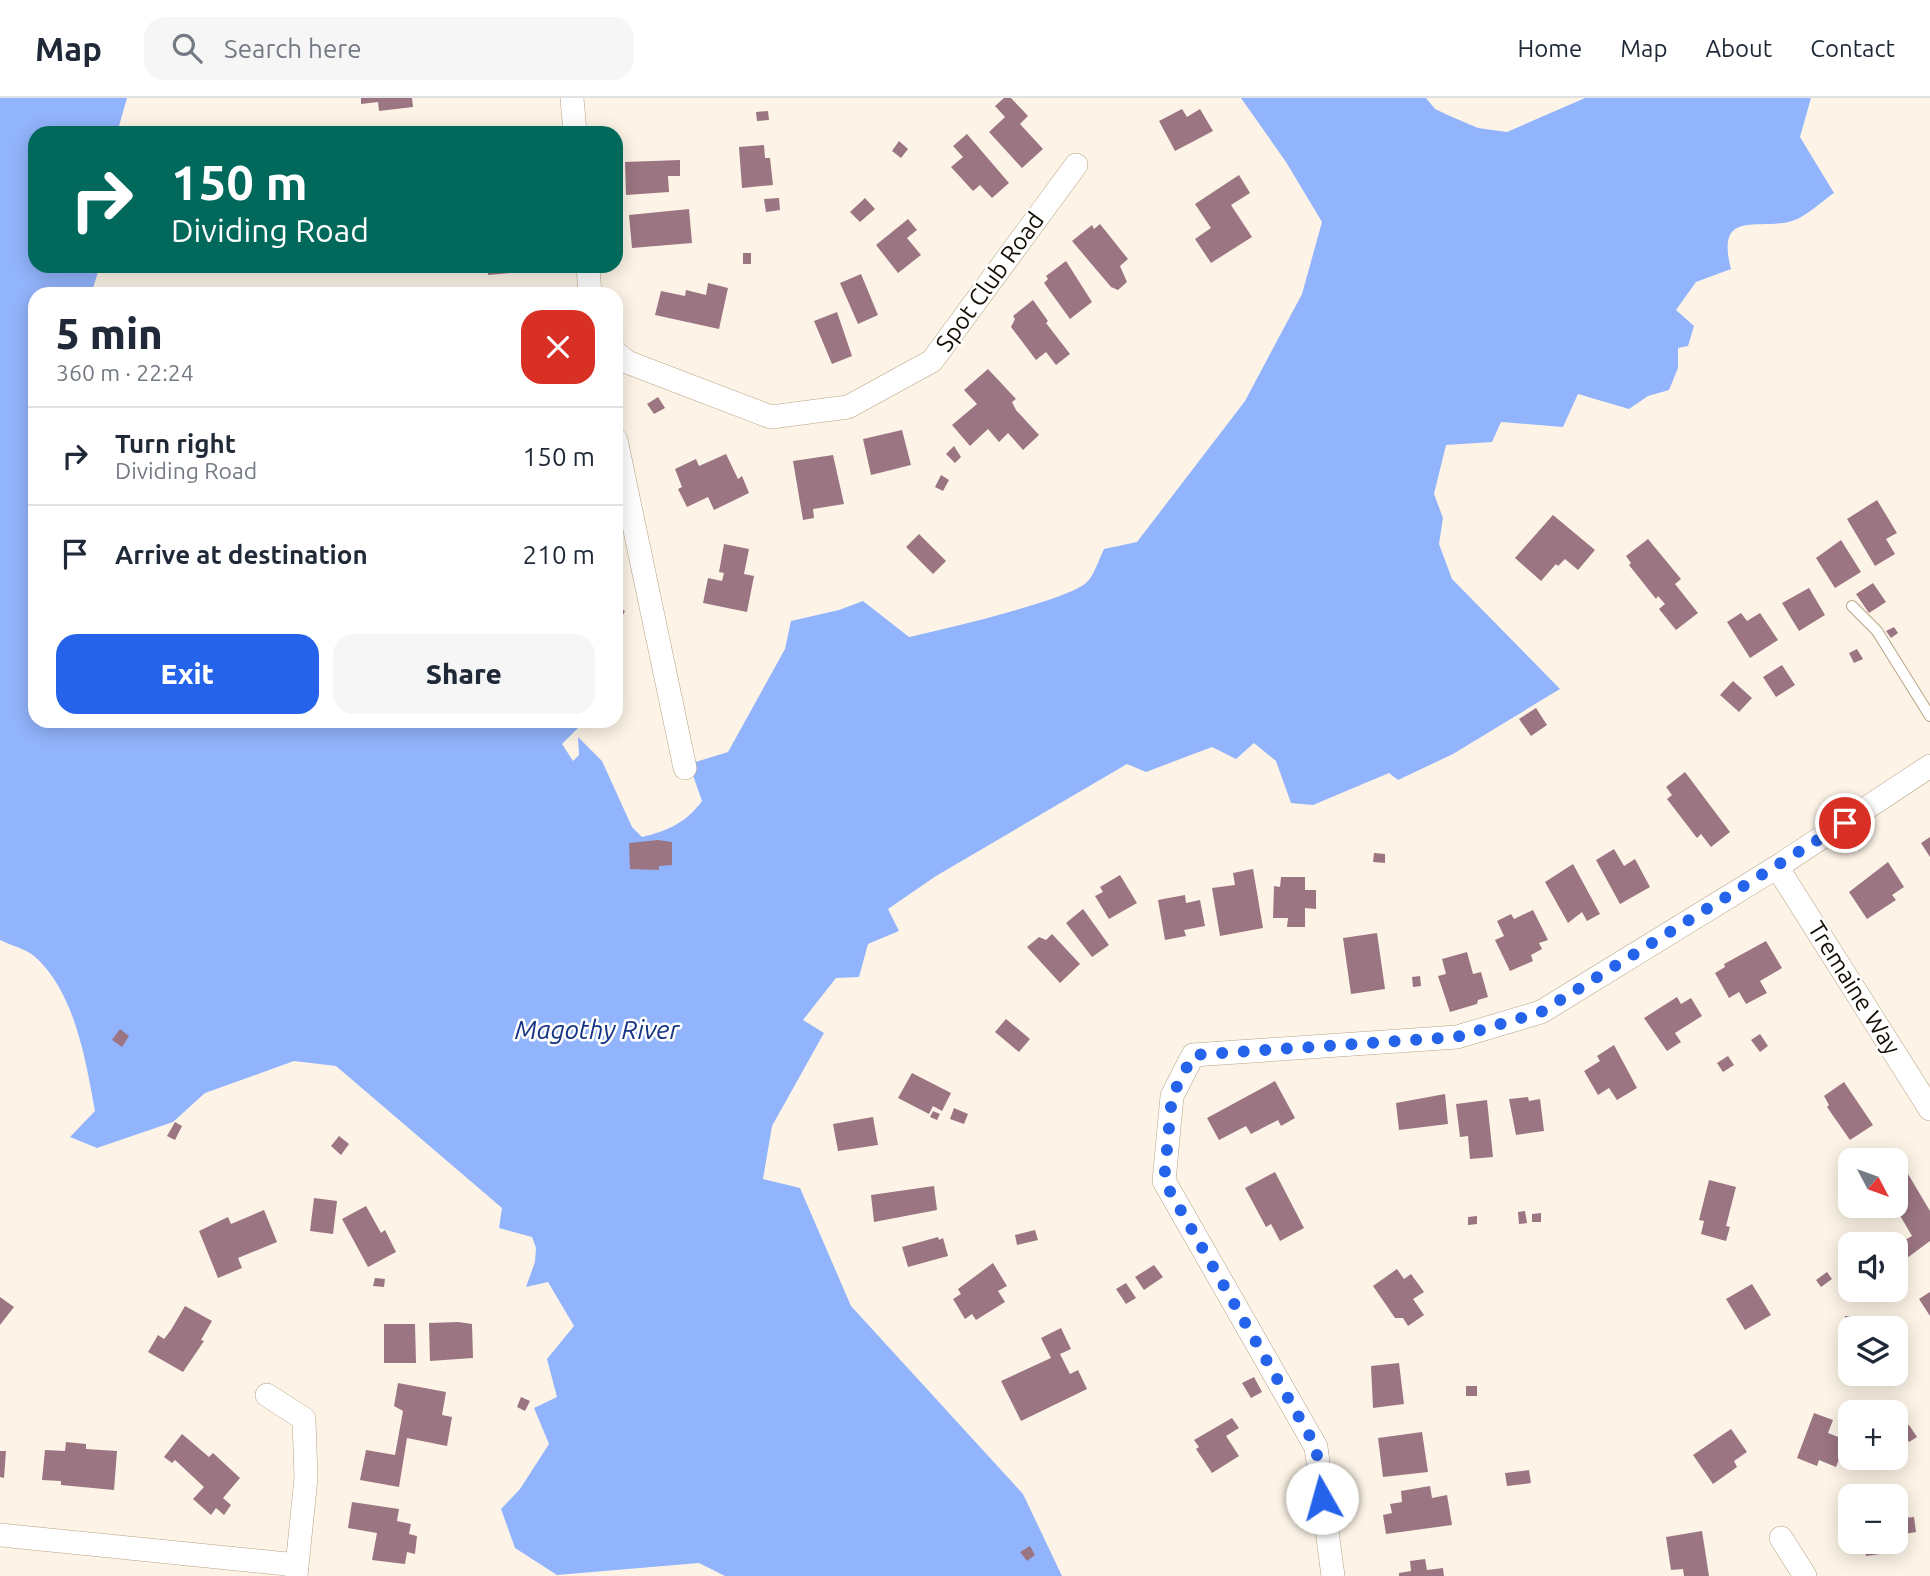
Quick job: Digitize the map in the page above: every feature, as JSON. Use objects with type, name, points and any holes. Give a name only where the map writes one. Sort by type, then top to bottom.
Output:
[{"type":"street","points":[[572,98],[574,126]]},
{"type":"street","name":"Spot Club Road","points":[[623,359],[771,417],[848,407],[932,361],[1076,165]]},
{"type":"street","points":[[623,473],[685,768]]},
{"type":"street","points":[[1333,1576],[1316,1447],[1164,1181],[1172,1096],[1193,1055],[1457,1037],[1541,1012],[1777,867],[1930,766]]},
{"type":"street","name":"Tremaine Way","points":[[1777,867],[1930,1109]]},
{"type":"street","points":[[0,1535],[297,1571],[306,1478],[304,1419],[267,1395]]},
{"type":"street","points":[[1781,1538],[1805,1576]]},
{"type":"lane","points":[[1853,606],[1877,631],[1930,716]]},
{"type":"water","name":"Magothy River","points":[[0,98],[127,98],[119,126],[28,126],[28,273],[98,273],[93,287],[28,287],[28,728],[578,728],[562,744],[573,761],[579,755],[578,737],[602,761],[632,827],[642,837],[675,825],[702,801],[689,764],[728,752],[785,649],[791,621],[839,610],[863,601],[909,637],[974,622],[1074,590],[1089,580],[1104,549],[1137,542],[1245,401],[1302,294],[1322,222],[1286,162],[1241,98],[1426,98],[1435,109],[1478,128],[1507,132],[1585,98],[1811,98],[1800,137],[1834,193],[1797,219],[1743,226],[1729,237],[1731,269],[1696,282],[1676,310],[1694,326],[1688,346],[1678,348],[1678,368],[1669,390],[1648,396],[1629,409],[1578,394],[1563,427],[1501,422],[1492,442],[1446,445],[1434,494],[1443,518],[1439,544],[1452,579],[1560,689],[1453,754],[1398,780],[1389,773],[1313,805],[1291,803],[1276,761],[1254,743],[1236,759],[1212,747],[1146,772],[1127,764],[936,876],[888,909],[899,931],[868,944],[859,977],[836,978],[803,1020],[824,1033],[772,1126],[763,1179],[800,1188],[851,1306],[1023,1494],[1062,1576],[725,1576],[699,1563],[557,1575],[515,1548],[501,1509],[520,1489],[549,1444],[534,1408],[557,1397],[547,1359],[574,1326],[548,1282],[526,1287],[535,1262],[536,1248],[532,1237],[499,1228],[502,1208],[336,1066],[294,1061],[205,1093],[173,1122],[97,1148],[70,1137],[95,1111],[83,1050],[69,1008],[60,988],[34,956],[0,940]]},
{"type":"building","points":[[361,98],[412,98],[413,107],[379,111],[378,102],[361,104]]},
{"type":"building","points":[[1004,98],[1011,98],[1028,116],[1020,124],[1043,149],[1022,168],[989,132],[1005,117],[995,106]]},
{"type":"building","points":[[1182,109],[1187,117],[1200,109],[1213,131],[1175,151],[1159,121]]},
{"type":"building","points":[[768,111],[769,120],[757,121],[756,112]]},
{"type":"building","points":[[967,134],[1009,183],[992,198],[980,185],[973,191],[951,167],[963,157],[953,146]]},
{"type":"building","points":[[899,141],[908,149],[901,158],[892,151]]},
{"type":"building","points":[[764,145],[765,158],[770,158],[773,185],[742,188],[739,147]]},
{"type":"building","points":[[680,160],[680,176],[668,176],[669,192],[626,195],[625,162]]},
{"type":"building","points":[[1239,175],[1250,193],[1231,205],[1252,237],[1211,263],[1195,239],[1211,228],[1195,204]]},
{"type":"building","points":[[779,198],[780,210],[766,212],[764,199]]},
{"type":"building","points":[[865,198],[875,209],[860,222],[850,212]]},
{"type":"building","points":[[689,209],[692,243],[632,248],[629,215]]},
{"type":"building","points":[[908,219],[917,230],[907,238],[921,255],[898,273],[876,245]]},
{"type":"building","points":[[1100,224],[1128,259],[1120,266],[1127,282],[1118,290],[1111,287],[1072,241],[1092,225],[1094,229]]},
{"type":"building","points":[[743,253],[751,253],[751,264],[743,264]]},
{"type":"building","points":[[1066,261],[1092,302],[1070,319],[1044,283],[1048,279],[1046,276]]},
{"type":"building","points":[[861,274],[878,315],[858,324],[840,283]]},
{"type":"building","points":[[708,283],[728,288],[719,329],[655,315],[661,291],[685,296],[686,290],[706,295]]},
{"type":"building","points":[[1033,300],[1048,321],[1046,323],[1070,354],[1056,365],[1046,352],[1036,360],[1011,327],[1015,319],[1013,316]]},
{"type":"building","points":[[837,312],[852,356],[832,364],[814,321]]},
{"type":"building","points":[[988,369],[1016,399],[1012,402],[1016,410],[1039,435],[1023,450],[1008,433],[999,442],[988,429],[970,446],[952,425],[977,404],[964,390]]},
{"type":"building","points":[[658,397],[665,408],[654,414],[647,404]]},
{"type":"building","points":[[902,430],[911,465],[871,475],[863,439]]},
{"type":"building","points":[[954,446],[961,457],[955,463],[946,454]]},
{"type":"building","points":[[726,454],[738,479],[742,476],[749,493],[714,510],[708,497],[687,507],[678,489],[682,487],[675,469],[696,459],[699,466]]},
{"type":"building","points":[[833,455],[844,504],[813,509],[814,518],[803,520],[793,461]]},
{"type":"building","points":[[941,475],[949,480],[943,491],[935,487]]},
{"type":"building","points":[[1877,500],[1897,533],[1886,539],[1895,554],[1875,566],[1847,519]]},
{"type":"building","points":[[1553,515],[1595,550],[1578,570],[1565,559],[1558,566],[1556,564],[1541,581],[1515,558]]},
{"type":"building","points":[[919,534],[946,561],[933,574],[906,547]]},
{"type":"building","points":[[1648,539],[1681,579],[1675,584],[1698,613],[1676,630],[1659,609],[1665,604],[1658,596],[1656,599],[1629,565],[1631,563],[1626,556]]},
{"type":"building","points":[[1841,540],[1861,572],[1835,588],[1816,558]]},
{"type":"building","points":[[724,544],[749,549],[744,574],[754,576],[747,612],[703,603],[708,578],[722,581],[724,573],[719,572]]},
{"type":"building","points":[[1873,583],[1886,602],[1869,613],[1856,594]]},
{"type":"building","points":[[1809,588],[1825,615],[1799,631],[1782,603]]},
{"type":"building","points":[[1741,613],[1747,621],[1760,613],[1778,640],[1750,658],[1727,622]]},
{"type":"building","points":[[1894,627],[1898,633],[1891,638],[1886,631]]},
{"type":"building","points":[[1857,649],[1863,659],[1854,663],[1849,653]]},
{"type":"building","points":[[1782,665],[1795,685],[1776,697],[1763,677]]},
{"type":"building","points":[[1733,681],[1752,698],[1739,712],[1720,695]]},
{"type":"building","points":[[1536,708],[1547,725],[1531,736],[1519,719]]},
{"type":"building","points":[[1685,772],[1730,832],[1711,847],[1701,834],[1697,838],[1667,799],[1672,795],[1666,787]]},
{"type":"building","points":[[1930,837],[1930,857],[1921,843]]},
{"type":"building","points":[[658,840],[672,842],[672,865],[659,866],[659,870],[630,869],[629,843]]},
{"type":"building","points":[[1614,849],[1624,866],[1635,859],[1650,887],[1620,904],[1596,860]]},
{"type":"building","points":[[1374,853],[1385,854],[1385,863],[1373,862]]},
{"type":"building","points":[[1888,862],[1904,887],[1892,895],[1896,900],[1867,919],[1849,892]]},
{"type":"building","points":[[1573,864],[1600,914],[1587,921],[1582,912],[1568,923],[1545,882]]},
{"type":"building","points":[[1253,869],[1263,928],[1220,936],[1212,888],[1235,885],[1233,873]]},
{"type":"building","points":[[1120,875],[1137,903],[1109,919],[1095,896],[1103,892],[1100,887]]},
{"type":"building","points":[[1281,877],[1305,877],[1305,890],[1316,890],[1316,909],[1305,908],[1305,927],[1287,927],[1288,918],[1273,918],[1274,886],[1280,887]]},
{"type":"building","points":[[1185,895],[1186,903],[1200,900],[1205,926],[1184,930],[1186,936],[1165,940],[1158,900]]},
{"type":"building","points":[[1083,909],[1109,945],[1092,957],[1066,923]]},
{"type":"building","points":[[1533,910],[1548,940],[1539,943],[1542,949],[1531,955],[1533,961],[1510,971],[1495,940],[1504,936],[1497,921],[1511,914],[1514,919]]},
{"type":"building","points":[[1377,933],[1385,989],[1351,994],[1343,938]]},
{"type":"building","points":[[1052,934],[1080,964],[1060,983],[1027,947],[1039,937],[1046,940]]},
{"type":"building","points":[[1766,941],[1782,968],[1760,981],[1767,993],[1746,1004],[1739,992],[1729,998],[1715,973],[1725,967],[1724,964]]},
{"type":"building","points":[[1467,952],[1473,974],[1481,972],[1488,997],[1478,1000],[1477,1004],[1450,1012],[1438,976],[1446,974],[1442,959]]},
{"type":"building","points":[[1420,976],[1421,986],[1413,987],[1412,977]]},
{"type":"building","points":[[1677,997],[1681,1004],[1691,998],[1702,1016],[1675,1033],[1681,1042],[1667,1051],[1644,1018]]},
{"type":"building","points":[[1006,1019],[1030,1039],[1019,1052],[995,1032]]},
{"type":"building","points":[[120,1029],[129,1036],[122,1047],[112,1040]]},
{"type":"building","points":[[1760,1034],[1768,1046],[1760,1052],[1751,1040]]},
{"type":"building","points":[[1614,1045],[1637,1088],[1617,1100],[1609,1088],[1598,1095],[1584,1071],[1600,1061],[1597,1056]]},
{"type":"building","points":[[1728,1056],[1734,1065],[1723,1072],[1717,1063]]},
{"type":"building","points":[[912,1073],[951,1093],[942,1111],[933,1106],[929,1114],[898,1098]]},
{"type":"building","points":[[1275,1081],[1295,1118],[1281,1126],[1278,1120],[1251,1134],[1246,1126],[1219,1140],[1207,1118]]},
{"type":"building","points":[[1844,1082],[1873,1125],[1850,1140],[1827,1107],[1829,1105],[1824,1096]]},
{"type":"building","points":[[1445,1094],[1448,1124],[1399,1130],[1396,1103]]},
{"type":"building","points":[[1528,1097],[1529,1101],[1540,1099],[1544,1131],[1516,1135],[1509,1099]]},
{"type":"building","points":[[1487,1100],[1493,1157],[1470,1159],[1468,1136],[1460,1137],[1456,1104]]},
{"type":"building","points":[[954,1108],[968,1114],[964,1124],[950,1119]]},
{"type":"building","points":[[933,1111],[940,1114],[937,1120],[930,1117]]},
{"type":"building","points":[[873,1117],[878,1145],[838,1151],[833,1124]]},
{"type":"building","points":[[175,1122],[182,1126],[175,1140],[167,1136]]},
{"type":"building","points":[[339,1136],[349,1144],[341,1155],[331,1146]]},
{"type":"building","points":[[1275,1172],[1304,1228],[1280,1241],[1271,1224],[1266,1227],[1245,1188]]},
{"type":"building","points":[[1908,1174],[1930,1211],[1930,1241],[1908,1257],[1908,1238],[1912,1236],[1902,1218],[1908,1218]]},
{"type":"building","points":[[1709,1180],[1736,1187],[1726,1226],[1730,1227],[1726,1241],[1701,1234],[1704,1221],[1699,1220]]},
{"type":"building","points":[[934,1186],[937,1210],[874,1222],[871,1195]]},
{"type":"building","points":[[314,1198],[337,1201],[333,1234],[310,1231]]},
{"type":"building","points":[[366,1206],[381,1233],[385,1230],[396,1252],[368,1267],[342,1219]]},
{"type":"building","points":[[264,1210],[277,1242],[238,1258],[242,1268],[218,1278],[199,1231],[228,1217],[231,1224]]},
{"type":"building","points":[[1525,1211],[1527,1223],[1519,1224],[1518,1212]]},
{"type":"building","points":[[1541,1213],[1541,1222],[1532,1222],[1532,1214]]},
{"type":"building","points":[[1477,1216],[1477,1224],[1468,1225],[1468,1217]]},
{"type":"building","points":[[1035,1230],[1038,1240],[1017,1245],[1015,1235]]},
{"type":"building","points":[[938,1237],[939,1240],[943,1238],[948,1256],[908,1267],[902,1247]]},
{"type":"building","points":[[993,1263],[1007,1286],[998,1291],[1005,1302],[976,1320],[972,1314],[965,1319],[953,1299],[961,1294],[958,1289]]},
{"type":"building","points":[[1154,1265],[1163,1277],[1144,1290],[1135,1277]]},
{"type":"building","points":[[1397,1269],[1404,1279],[1411,1274],[1424,1292],[1413,1299],[1424,1315],[1408,1326],[1403,1318],[1395,1318],[1373,1286]]},
{"type":"building","points":[[1827,1272],[1832,1279],[1821,1287],[1816,1280]]},
{"type":"building","points":[[375,1278],[385,1279],[384,1287],[373,1286]]},
{"type":"building","points":[[1126,1283],[1136,1298],[1126,1304],[1116,1289]]},
{"type":"building","points":[[1752,1284],[1771,1315],[1745,1330],[1726,1299]]},
{"type":"building","points":[[1930,1292],[1930,1316],[1919,1299]]},
{"type":"building","points":[[0,1297],[14,1307],[0,1325]]},
{"type":"building","points":[[185,1306],[212,1321],[201,1340],[204,1341],[183,1372],[148,1352],[158,1335],[164,1339]]},
{"type":"building","points":[[429,1323],[472,1324],[473,1358],[430,1361]]},
{"type":"building","points":[[384,1324],[415,1324],[416,1363],[384,1363]]},
{"type":"building","points":[[1061,1328],[1071,1349],[1060,1354],[1070,1374],[1078,1370],[1087,1389],[1021,1421],[1001,1381],[1051,1358],[1041,1338]]},
{"type":"building","points":[[1399,1363],[1404,1404],[1373,1408],[1371,1366]]},
{"type":"building","points":[[1254,1377],[1262,1392],[1251,1398],[1242,1383]]},
{"type":"building","points":[[398,1383],[446,1392],[442,1415],[452,1417],[447,1446],[407,1438],[399,1487],[360,1480],[366,1450],[395,1455],[403,1411],[394,1406]]},
{"type":"building","points":[[1466,1386],[1477,1386],[1477,1396],[1466,1396]]},
{"type":"building","points":[[521,1397],[530,1401],[525,1411],[517,1407]]},
{"type":"building","points":[[1814,1413],[1833,1420],[1828,1433],[1838,1437],[1836,1467],[1819,1460],[1817,1466],[1797,1458]]},
{"type":"building","points":[[1232,1418],[1239,1428],[1226,1436],[1239,1456],[1212,1473],[1196,1449],[1199,1447],[1194,1440]]},
{"type":"building","points":[[1908,1426],[1917,1437],[1909,1442],[1908,1440]]},
{"type":"building","points":[[1731,1429],[1747,1452],[1734,1461],[1737,1467],[1713,1484],[1693,1455]]},
{"type":"building","points":[[1422,1432],[1428,1472],[1383,1477],[1378,1438]]},
{"type":"building","points":[[182,1434],[209,1457],[213,1453],[240,1478],[223,1498],[231,1505],[224,1515],[216,1508],[211,1515],[193,1499],[204,1487],[175,1460],[172,1463],[164,1457]]},
{"type":"building","points":[[66,1442],[86,1444],[86,1449],[117,1451],[114,1490],[61,1485],[61,1481],[42,1480],[45,1450],[65,1451]]},
{"type":"building","points":[[0,1451],[6,1451],[4,1478],[0,1477]]},
{"type":"building","points":[[1529,1470],[1531,1483],[1507,1486],[1505,1473]]},
{"type":"building","points":[[1430,1486],[1432,1498],[1447,1495],[1452,1525],[1386,1534],[1383,1515],[1392,1513],[1390,1504],[1402,1502],[1401,1491]]},
{"type":"building","points":[[352,1502],[399,1509],[397,1521],[411,1524],[409,1534],[417,1536],[415,1554],[407,1552],[405,1564],[372,1560],[377,1533],[348,1528]]},
{"type":"building","points":[[1914,1517],[1916,1532],[1908,1533],[1908,1518]]},
{"type":"building","points":[[1702,1531],[1709,1576],[1684,1576],[1683,1569],[1671,1570],[1666,1537]]},
{"type":"building","points":[[1030,1546],[1035,1555],[1027,1561],[1020,1552]]},
{"type":"building","points":[[1425,1559],[1427,1570],[1443,1568],[1444,1576],[1399,1576],[1399,1573],[1411,1571],[1410,1561]]},
{"type":"route","points":[[1322,1498],[1316,1447],[1164,1181],[1172,1096],[1193,1055],[1457,1037],[1541,1012],[1845,823]]}]
